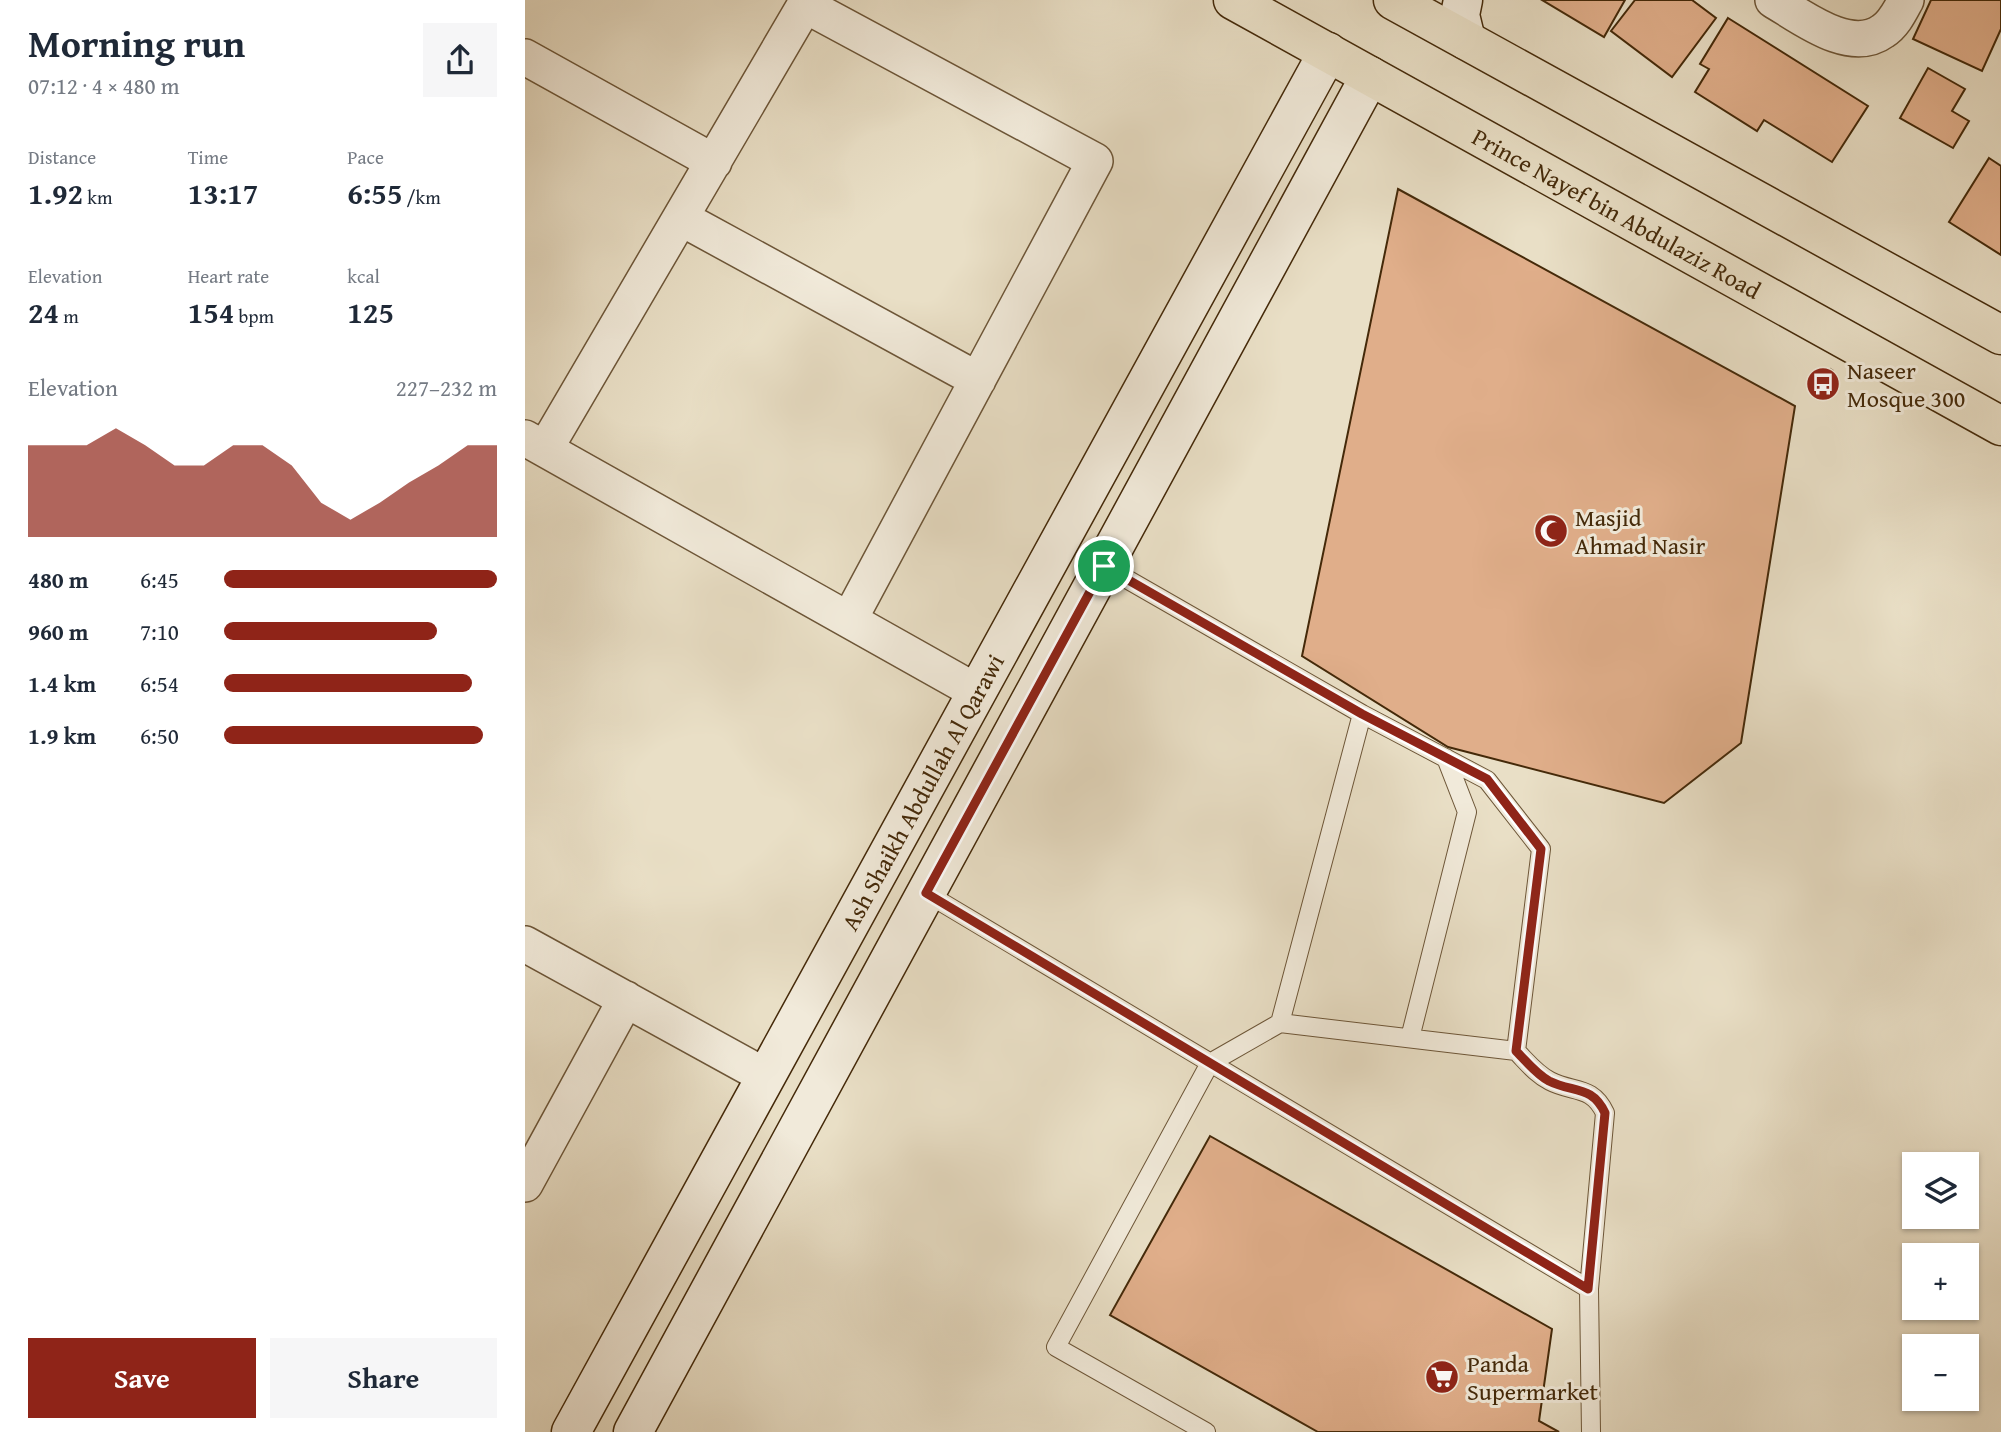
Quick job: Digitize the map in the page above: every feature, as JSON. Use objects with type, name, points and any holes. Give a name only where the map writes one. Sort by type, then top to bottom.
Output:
[{"type":"main road","name":"Prince Nayef bin Abdulaziz Road","points":[[1233,0],[2001,426]]},
{"type":"main road","points":[[1393,0],[2001,335]]},
{"type":"street","points":[[1462,0],[1460,15],[1466,40]]},
{"type":"street","points":[[1773,0],[1838,36],[1860,40],[1883,32],[1895,19],[1906,0]]},
{"type":"street","points":[[849,620],[1095,160],[805,5],[681,218],[535,444],[977,692]]},
{"type":"street","name":"Ash Shaikh Abdullah Al Qarawi","points":[[571,1432],[1328,52]]},
{"type":"street","points":[[525,57],[714,162]]},
{"type":"street","points":[[633,1432],[1370,76]]},
{"type":"street","points":[[681,218],[978,380]]},
{"type":"street","points":[[525,944],[765,1076]]},
{"type":"street","points":[[525,1184],[626,999]]},
{"type":"lane","points":[[1104,566],[1362,714],[1487,779],[1541,849],[1516,1051]]},
{"type":"lane","points":[[1280,1023],[1362,714]]},
{"type":"lane","points":[[1410,1038],[1467,812],[1446,758]]},
{"type":"lane","points":[[926,893],[1588,1289]]},
{"type":"lane","points":[[1206,1432],[1056,1347],[1210,1063],[1280,1023],[1516,1051],[1535,1072],[1551,1082],[1588,1092],[1600,1102],[1605,1113],[1588,1289],[1591,1432]]},
{"type":"building","points":[[1542,0],[1625,0],[1604,37]]},
{"type":"building","points":[[1635,0],[1692,0],[1716,18],[1672,77],[1611,31]]},
{"type":"building","points":[[1931,0],[2001,0],[2001,29],[1982,71],[1913,39]]},
{"type":"building","points":[[1728,18],[1868,106],[1832,162],[1764,120],[1757,131],[1695,92],[1709,69],[1700,64]]},
{"type":"building","points":[[1928,68],[1965,89],[1952,111],[1969,121],[1953,148],[1900,118]]},
{"type":"building","points":[[1989,158],[2001,166],[2001,255],[1949,222]]},
{"type":"building","name":"Masjid Ahmad Nasir","points":[[1398,189],[1795,406],[1741,743],[1664,803],[1448,747],[1302,656]]},
{"type":"building","points":[[1210,1136],[1552,1329],[1539,1421],[1559,1432],[1318,1432],[1110,1315]]},
{"type":"place","name":"Naseer Mosque 300","points":[[1823,384]]},
{"type":"place","name":"Masjid Ahmad Nasir","points":[[1551,531]]},
{"type":"place","name":"Panda Supermarket","points":[[1442,1377]]},
{"type":"route","points":[[1104,566],[1362,714],[1487,779],[1541,849],[1516,1051],[1535,1072],[1551,1082],[1588,1092],[1600,1102],[1605,1113],[1588,1289],[926,893],[1104,566]]}]
